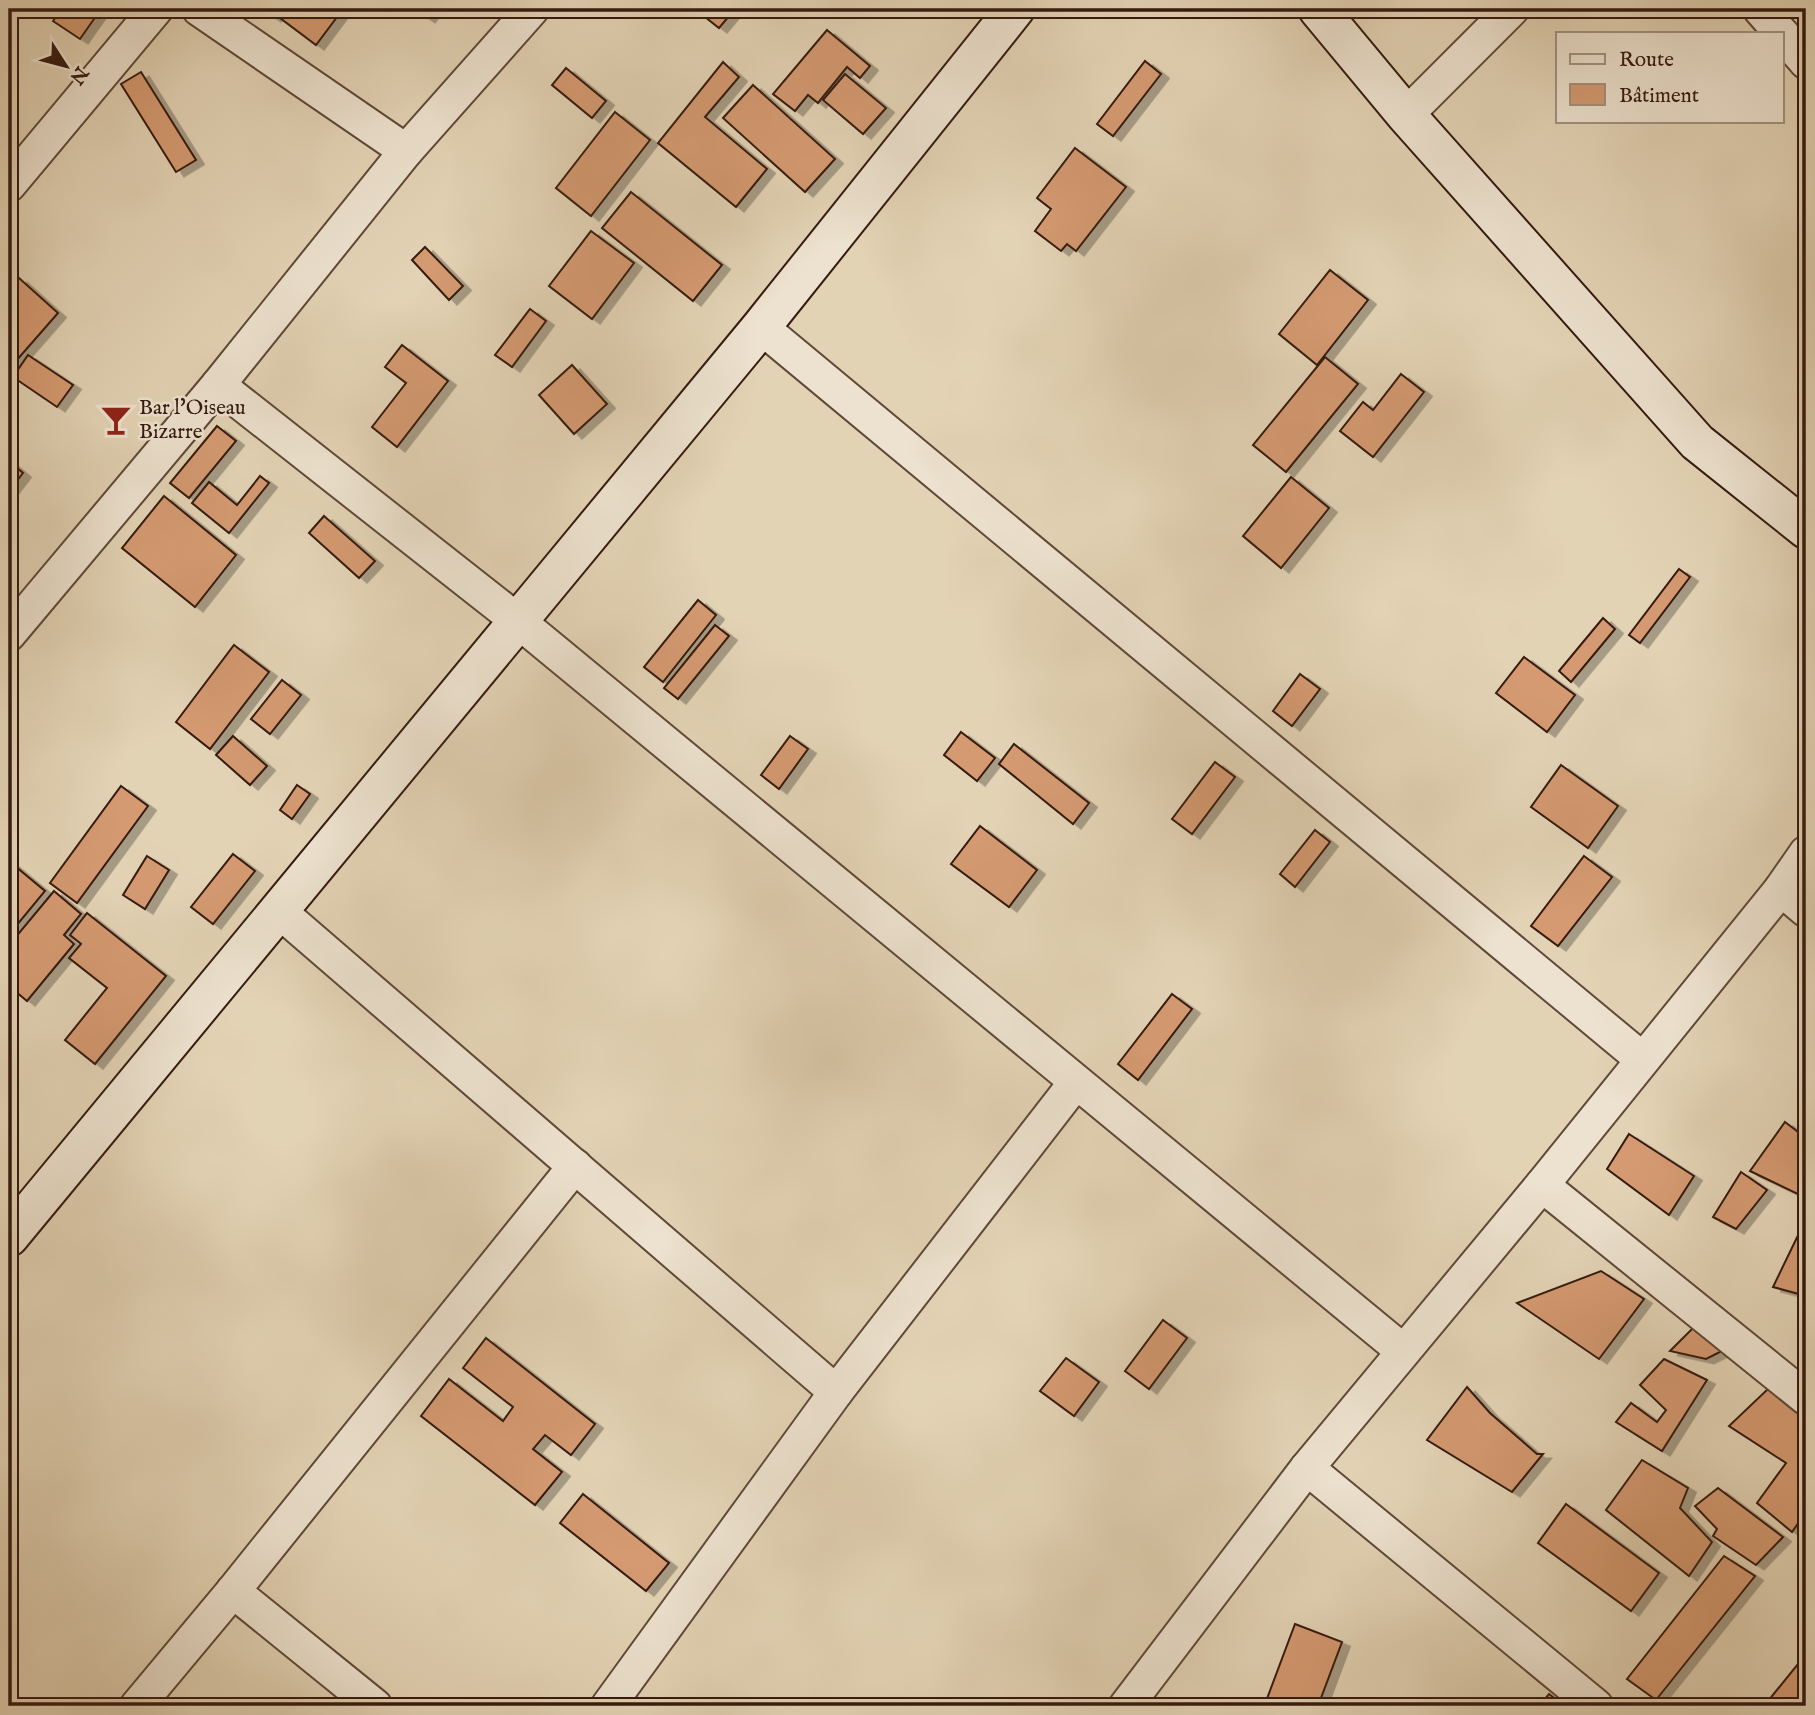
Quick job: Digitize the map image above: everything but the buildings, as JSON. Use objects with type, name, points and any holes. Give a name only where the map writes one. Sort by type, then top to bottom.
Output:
[{"type":"street","points":[[9,185],[156,9]]},
{"type":"street","points":[[199,9],[406,151]]},
{"type":"street","points":[[9,634],[218,385],[406,151],[532,9]]},
{"type":"street","points":[[9,1237],[761,327],[1016,9]]},
{"type":"street","points":[[1318,9],[1406,115],[1697,442],[1806,529]]},
{"type":"street","points":[[1406,115],[1512,9]]},
{"type":"street","points":[[1760,9],[1779,32]]},
{"type":"street","points":[[1784,37],[1806,62]]},
{"type":"street","points":[[761,327],[1642,1059]]},
{"type":"street","points":[[218,385],[518,621],[1403,1351]]},
{"type":"street","points":[[1126,1706],[1307,1468],[1542,1185],[1781,889],[1806,853]]},
{"type":"street","points":[[1781,889],[1806,910]]},
{"type":"street","points":[[279,911],[836,1392]]},
{"type":"street","points":[[608,1706],[836,1392],[1076,1082]]},
{"type":"street","points":[[137,1706],[233,1591],[575,1166]]},
{"type":"street","points":[[1542,1185],[1806,1398]]},
{"type":"street","points":[[1307,1468],[1596,1706]]},
{"type":"street","points":[[233,1591],[375,1706]]},
{"type":"place","name":"Bar l'Oiseau Bizarre","points":[[116,420]]}]
